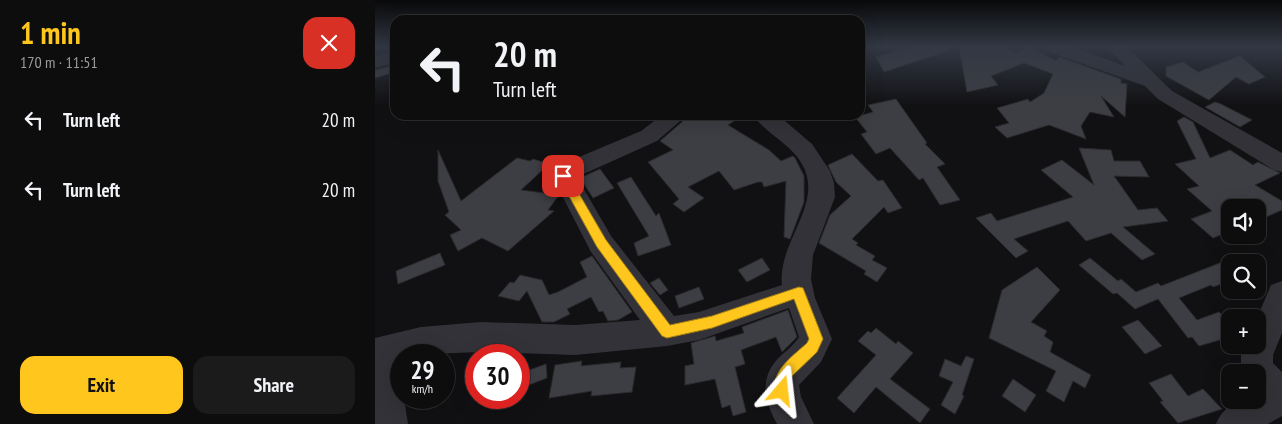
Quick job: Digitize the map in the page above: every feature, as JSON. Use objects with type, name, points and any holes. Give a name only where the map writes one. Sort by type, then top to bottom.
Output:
[{"type":"street","points":[[1109,67],[1150,82]]},
{"type":"street","points":[[1135,67],[1165,96],[1191,113],[1282,164]]},
{"type":"street","points":[[667,332],[601,244],[563,176],[569,171],[649,136],[670,120]]},
{"type":"street","points":[[772,120],[789,133],[803,148],[819,174],[823,187],[822,197],[815,218],[798,257],[795,270],[799,292],[816,339],[812,348],[786,372],[782,380],[782,391],[789,412],[796,424]]},
{"type":"street","points":[[390,424],[378,352],[421,342],[481,337],[575,340],[667,332],[738,314],[799,292]]},
{"type":"street","points":[[1234,424],[1275,400],[1275,389],[1256,369],[1257,355],[1282,294]]},
{"type":"building","points":[[390,67],[390,74],[375,78],[375,70]]},
{"type":"building","points":[[881,67],[900,67],[884,72]]},
{"type":"building","points":[[963,67],[1014,67],[991,76],[998,85],[967,92]]},
{"type":"building","points":[[1034,67],[1087,67],[1121,79],[1121,83],[1127,84],[1125,117],[1101,96],[1114,117],[1090,112],[1081,126],[1086,139],[1049,125],[1007,138],[995,127],[1009,123],[997,108],[1028,99],[1030,102],[1044,93],[1053,74]]},
{"type":"building","points":[[1166,67],[1190,67],[1198,72],[1212,67],[1253,67],[1265,77],[1249,84],[1236,77],[1209,100],[1166,76]]},
{"type":"building","points":[[896,99],[927,143],[925,144],[945,164],[937,167],[960,200],[940,205],[923,178],[919,180],[890,148],[876,154],[861,134],[867,132],[857,120],[865,120],[865,114],[873,112],[868,105]]},
{"type":"building","points":[[1215,102],[1252,120],[1240,127],[1205,107]]},
{"type":"building","points":[[1184,117],[1193,122],[1210,158],[1230,150],[1253,165],[1258,162],[1280,173],[1255,185],[1282,201],[1282,210],[1266,217],[1266,199],[1221,199],[1221,235],[1213,238],[1191,219],[1212,211],[1187,189],[1199,186],[1175,164],[1196,159],[1177,121]]},
{"type":"building","points":[[684,120],[736,120],[728,125],[769,150],[781,161],[793,156],[804,176],[804,202],[790,239],[784,237],[786,181],[764,187],[762,182],[758,182],[734,190],[719,171],[688,187],[704,198],[684,212],[673,204],[679,199],[648,162],[673,150],[660,141]]},
{"type":"building","points":[[1079,148],[1111,150],[1114,161],[1140,161],[1149,177],[1114,176],[1138,210],[1157,208],[1168,221],[1123,227],[1155,254],[1142,260],[1111,233],[1086,241],[1068,221],[1014,239],[1028,251],[1016,258],[976,218],[991,213],[997,221],[1073,197],[1041,170],[1062,160],[1094,185]]},
{"type":"building","points":[[438,150],[461,201],[517,158],[530,161],[533,159],[549,164],[521,190],[559,195],[548,210],[554,211],[508,251],[482,238],[458,251],[450,235],[461,230],[445,215],[449,212],[438,181]]},
{"type":"building","points":[[852,154],[878,181],[883,180],[902,208],[888,213],[884,207],[852,239],[858,243],[856,245],[875,256],[872,260],[887,268],[877,282],[864,274],[866,271],[819,243],[830,215],[851,196],[836,182],[828,165]]},
{"type":"building","points":[[600,169],[614,188],[593,198],[580,178]]},
{"type":"building","points":[[631,177],[656,216],[659,213],[671,245],[638,256],[634,243],[649,236],[617,183]]},
{"type":"building","points":[[440,253],[445,265],[398,284],[396,271]]},
{"type":"building","points":[[592,256],[632,312],[618,320],[608,321],[603,311],[599,312],[591,297],[567,309],[570,314],[554,322],[542,322],[527,291],[519,301],[498,296],[510,282],[514,283],[520,275],[542,280],[549,295],[558,292],[587,277],[580,262]]},
{"type":"building","points":[[762,258],[770,270],[747,282],[738,270]]},
{"type":"building","points":[[1090,258],[1118,281],[1121,279],[1136,292],[1158,283],[1161,286],[1221,263],[1221,284],[1213,287],[1211,285],[1179,298],[1197,320],[1219,312],[1221,314],[1221,340],[1199,346],[1192,337],[1188,338],[1158,299],[1135,309],[1117,293],[1113,294],[1079,265]]},
{"type":"building","points":[[1037,267],[1060,290],[1031,322],[1047,331],[1044,336],[1053,342],[1050,352],[1091,375],[1085,388],[1073,381],[1064,402],[1046,391],[1056,371],[989,338],[1002,290]]},
{"type":"building","points":[[659,278],[668,290],[660,295],[650,283]]},
{"type":"building","points":[[699,287],[704,299],[679,308],[675,296]]},
{"type":"building","points":[[788,310],[797,337],[782,352],[776,337],[741,350],[745,364],[735,367],[746,412],[733,416],[730,405],[722,408],[715,379],[685,385],[685,366],[694,364],[691,343],[715,336],[716,341],[744,333],[742,327]]},
{"type":"building","points":[[1138,320],[1162,346],[1145,354],[1122,327]]},
{"type":"building","points":[[876,328],[896,344],[898,341],[913,353],[890,379],[930,409],[920,423],[876,387],[854,413],[837,398],[876,355],[858,341],[868,331],[871,333]]},
{"type":"building","points":[[966,356],[974,359],[962,395],[964,396],[955,414],[941,405],[953,382],[939,376],[945,359],[961,366]]},
{"type":"building","points":[[582,361],[581,366],[621,362],[620,368],[636,367],[632,392],[591,396],[592,391],[549,398],[555,365]]},
{"type":"building","points":[[546,364],[547,378],[530,385],[530,370]]},
{"type":"building","points":[[1171,374],[1188,396],[1203,389],[1222,409],[1178,423],[1160,402],[1163,401],[1149,383]]},
{"type":"building","points":[[1013,379],[1036,395],[1025,412],[1002,396]]},
{"type":"route","points":[[563,176],[601,244],[667,332],[699,326],[799,292],[816,339],[812,348],[786,372],[782,380],[782,391]]}]
